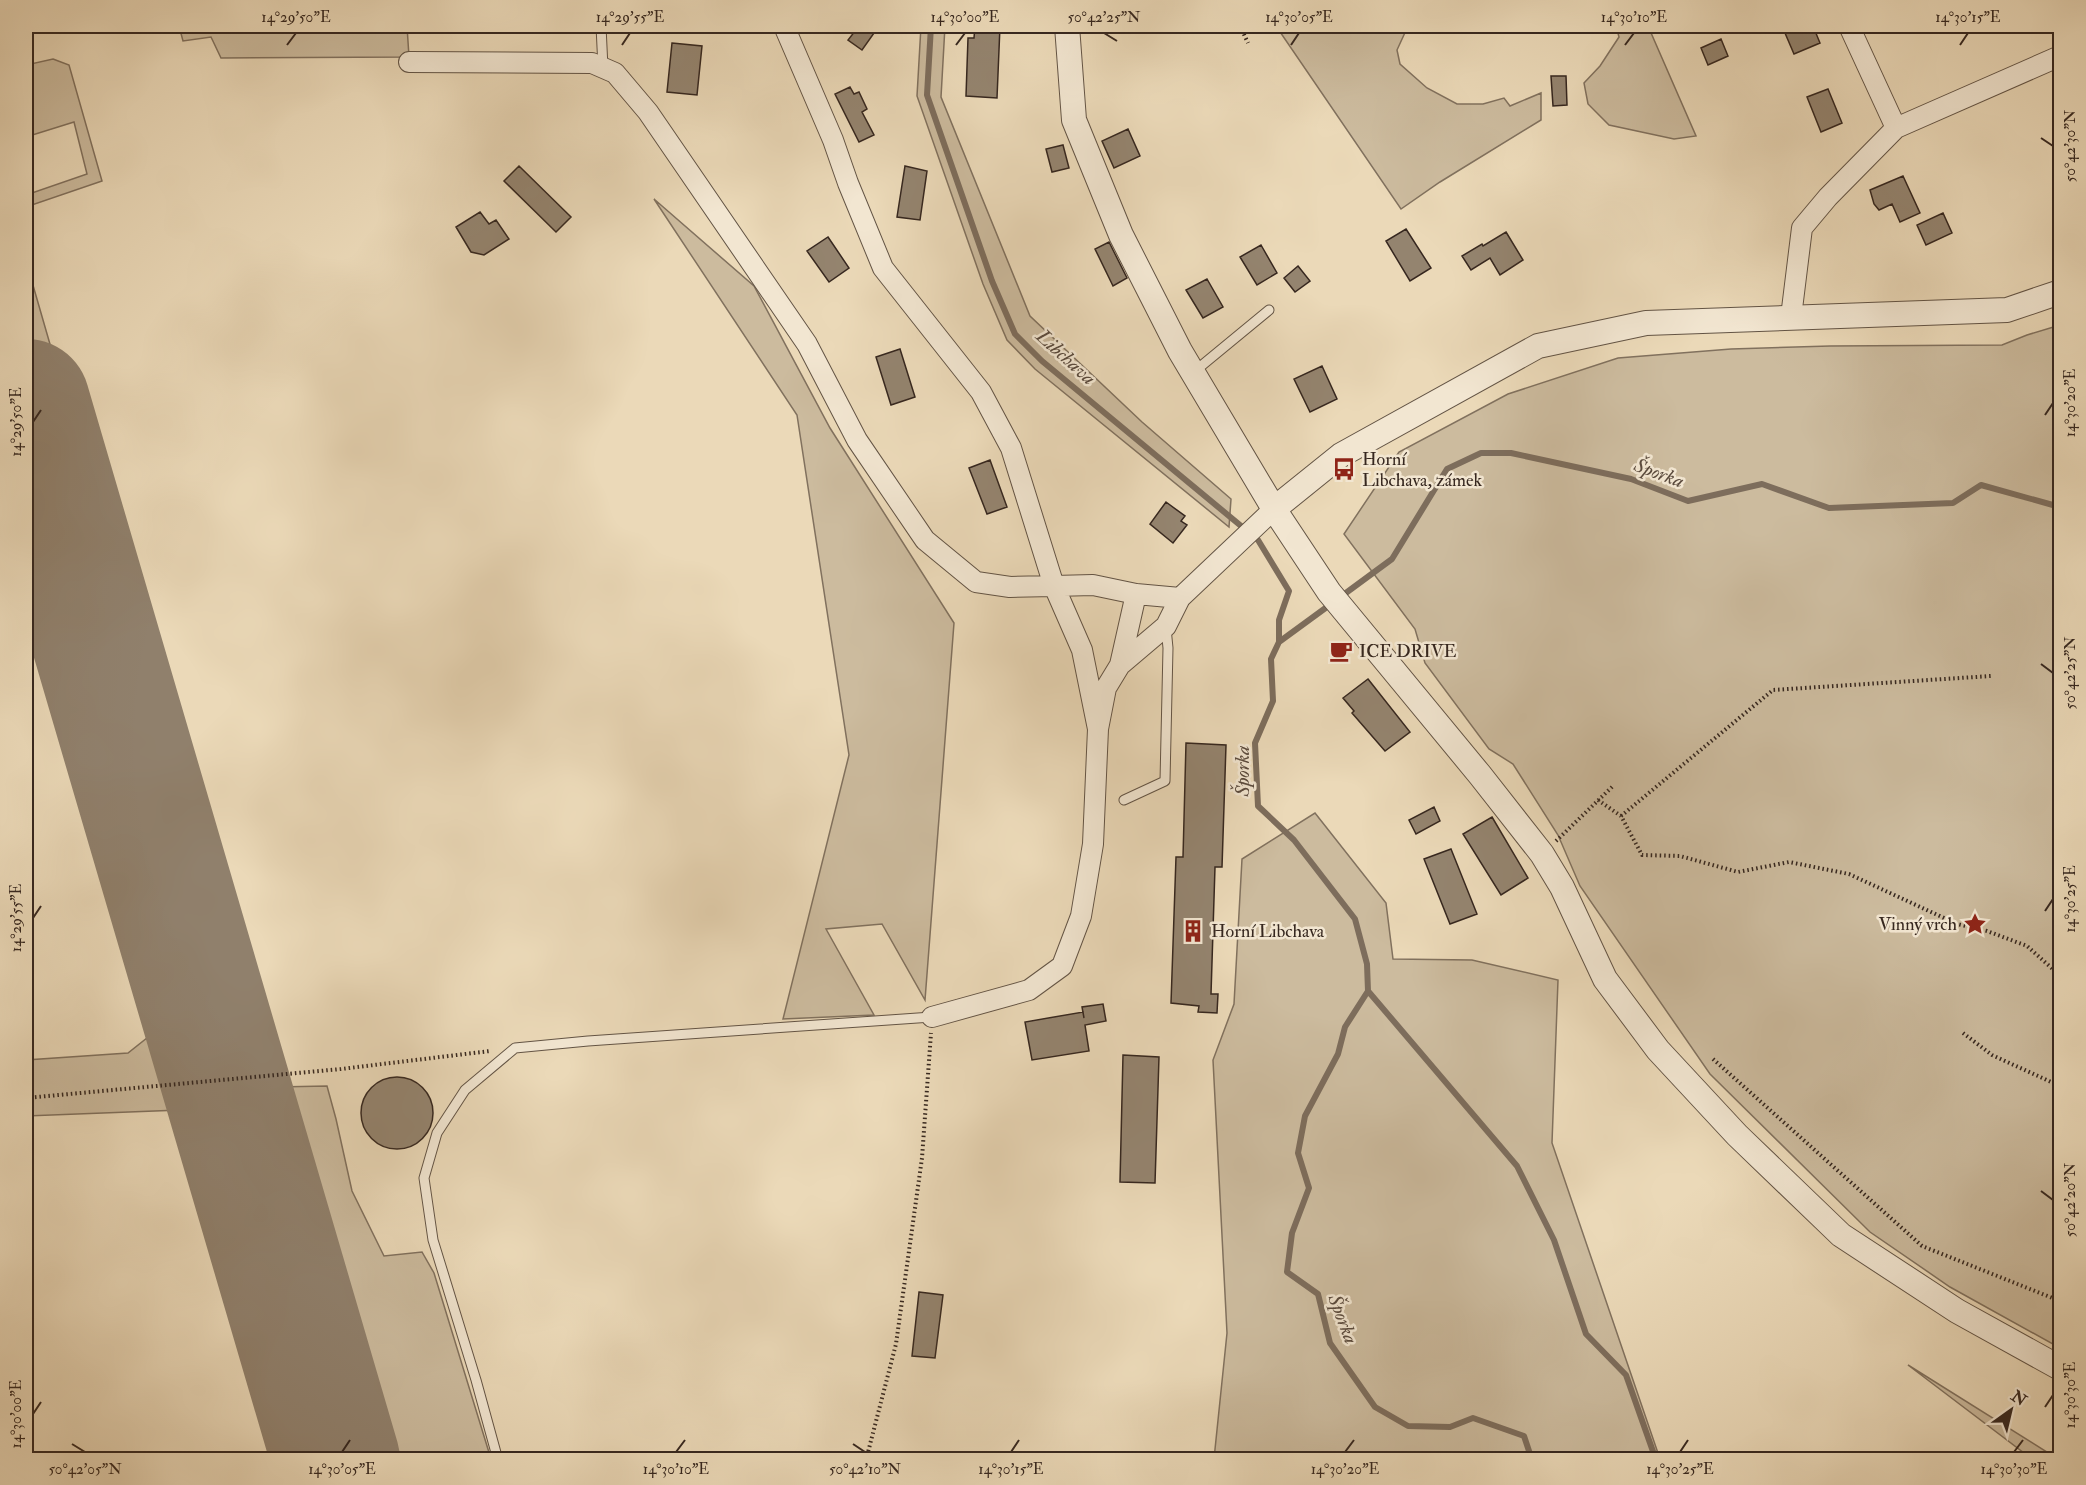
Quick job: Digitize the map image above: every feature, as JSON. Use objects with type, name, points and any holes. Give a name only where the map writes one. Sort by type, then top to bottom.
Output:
[{"type":"street","points":[[784,26],[833,140],[883,268],[981,392],[1011,448],[1054,586],[1082,650],[1098,729]]},
{"type":"street","points":[[1067,26],[1074,120],[1121,235],[1266,517],[1480,775],[1542,854],[1562,887],[1605,979],[1658,1050],[1737,1135],[1841,1235],[1957,1311],[2061,1368]]},
{"type":"street","points":[[1849,26],[1896,128]]},
{"type":"street","points":[[1791,317],[1802,228],[1828,197],[1896,128],[2061,56]]},
{"type":"street","points":[[409,62],[592,63],[615,73],[648,112],[807,344],[857,440],[925,540],[976,582],[1010,587],[1093,585],[1136,594],[1180,598]]},
{"type":"street","points":[[932,1017],[1029,990],[1062,966],[1081,916],[1093,844],[1098,729],[1106,688],[1120,666],[1166,626],[1180,598],[1266,517],[1341,455],[1538,346],[1646,323],[2007,309],[2061,292]]},
{"type":"street","points":[[1120,666],[1136,594]]},
{"type":"lane","points":[[601,26],[603,68]]},
{"type":"lane","points":[[1193,373],[1269,310]]},
{"type":"lane","points":[[1124,800],[1166,781],[1168,648],[1166,626]]},
{"type":"lane","points":[[498,1460],[476,1380],[432,1240],[424,1178],[438,1133],[465,1090],[515,1048],[932,1017]]},
{"type":"path","points":[[1240,26],[1248,43]]},
{"type":"path","points":[[1622,816],[1773,690],[1991,676]]},
{"type":"path","points":[[1542,854],[1612,786]]},
{"type":"path","points":[[1598,800],[1622,816],[1642,855],[1680,855],[1738,872],[1789,862],[1849,874],[1957,924],[1987,931],[2027,946],[2057,973],[2061,984]]},
{"type":"path","points":[[866,1460],[896,1344],[922,1158],[932,1017]]},
{"type":"path","points":[[1963,1033],[1992,1055],[2022,1069],[2051,1082],[2061,1077]]},
{"type":"path","points":[[26,1098],[329,1070],[515,1048]]},
{"type":"path","points":[[1713,1059],[1922,1246],[2061,1301]]},
{"type":"shaded area","points":[[179,26],[407,26],[409,57],[221,58],[211,37],[183,41]]},
{"type":"shaded area","points":[[921,26],[945,26],[941,97],[1030,316],[1142,422],[1231,499],[1229,527],[1035,369],[1007,340],[983,284],[917,96]]},
{"type":"shaded area","points":[[1276,26],[1408,26],[1397,50],[1400,64],[1427,88],[1457,104],[1483,104],[1504,98],[1510,106],[1541,93],[1541,120],[1440,182],[1401,209]]},
{"type":"shaded area","points":[[1616,26],[1648,26],[1696,136],[1674,139],[1609,125],[1588,104],[1584,83],[1600,66],[1619,37]]},
{"type":"shaded area","points":[[53,59],[69,65],[102,181],[26,207],[26,195],[87,174],[74,122],[26,137],[26,65]]},
{"type":"shaded area","points":[[654,199],[754,286],[830,428],[954,623],[925,1000],[882,924],[826,929],[874,1015],[783,1019],[849,755],[797,415]]},
{"type":"shaded area","points":[[26,261],[133,632],[264,1069],[276,1087],[327,1086],[352,1191],[384,1256],[422,1252],[434,1273],[491,1459],[358,1459],[26,333]]},
{"type":"shaded area","points":[[2060,325],[2060,1348],[1950,1287],[1870,1232],[1710,1074],[1580,886],[1558,835],[1513,764],[1489,749],[1425,663],[1415,629],[1344,534],[1399,452],[1508,394],[1618,358],[1731,349],[2002,345]]},
{"type":"shaded area","points":[[26,480],[315,1459],[285,1459],[195,1138],[184,1119],[26,579]]},
{"type":"shaded area","points":[[1315,813],[1386,903],[1393,959],[1472,960],[1558,980],[1552,1143],[1660,1459],[1214,1459],[1227,1333],[1213,1060],[1234,1004],[1242,859]]},
{"type":"shaded area","points":[[157,1030],[180,1110],[26,1116],[26,1060],[128,1053]]},
{"type":"shaded area","points":[[1908,1365],[2058,1459],[2032,1459]]},
{"type":"building","points":[[859,26],[879,26],[862,50],[848,40]]},
{"type":"building","points":[[975,26],[1000,26],[997,98],[966,96],[968,38],[974,38]]},
{"type":"building","points":[[1782,26],[1813,26],[1820,43],[1794,54]]},
{"type":"building","points":[[1721,39],[1728,56],[1708,65],[1701,48]]},
{"type":"building","points":[[672,43],[702,46],[697,95],[667,92]]},
{"type":"building","points":[[1551,76],[1566,76],[1567,105],[1553,106]]},
{"type":"building","points":[[850,87],[854,94],[859,92],[867,109],[862,112],[874,135],[859,142],[835,94]]},
{"type":"building","points":[[1828,89],[1842,123],[1821,132],[1807,97]]},
{"type":"building","points":[[1128,129],[1140,156],[1114,168],[1102,141]]},
{"type":"building","points":[[1063,145],[1069,168],[1052,172],[1046,149]]},
{"type":"building","points":[[519,166],[571,217],[556,232],[504,181]]},
{"type":"building","points":[[905,166],[927,171],[920,220],[897,217]]},
{"type":"building","points":[[1903,176],[1920,213],[1900,222],[1892,204],[1879,210],[1874,204],[1870,190]]},
{"type":"building","points":[[480,212],[489,224],[496,220],[509,239],[484,255],[471,252],[456,227]]},
{"type":"building","points":[[1943,213],[1952,233],[1926,245],[1917,225]]},
{"type":"building","points":[[1406,229],[1431,268],[1410,281],[1386,241]]},
{"type":"building","points":[[1506,232],[1523,260],[1500,275],[1490,258],[1471,270],[1462,256]]},
{"type":"building","points":[[828,237],[849,268],[829,282],[807,251]]},
{"type":"building","points":[[1109,242],[1127,278],[1113,286],[1095,249]]},
{"type":"building","points":[[1261,245],[1277,273],[1257,285],[1240,257]]},
{"type":"building","points":[[1298,266],[1310,281],[1295,292],[1284,278]]},
{"type":"building","points":[[1207,279],[1223,307],[1203,318],[1186,290]]},
{"type":"building","points":[[900,349],[915,397],[891,405],[876,357]]},
{"type":"building","points":[[1322,366],[1337,399],[1310,412],[1294,379]]},
{"type":"building","points":[[990,460],[1007,507],[987,514],[969,468]]},
{"type":"building","points":[[1166,502],[1185,516],[1181,521],[1187,525],[1173,543],[1150,524]]},
{"type":"building","points":[[1368,679],[1410,732],[1385,751],[1352,713],[1354,711],[1343,698]]},
{"type":"building","points":[[1186,743],[1226,745],[1222,867],[1215,867],[1211,994],[1218,994],[1217,1013],[1198,1012],[1199,1006],[1171,1003],[1176,857],[1183,857]]},
{"type":"building","points":[[1434,807],[1440,821],[1416,834],[1409,820]]},
{"type":"building","points":[[1492,817],[1528,878],[1501,895],[1463,834]]},
{"type":"building","points":[[1451,849],[1477,914],[1450,924],[1424,859]]},
{"type":"building","points":[[1103,1004],[1106,1021],[1085,1025],[1089,1051],[1032,1060],[1025,1022],[1083,1012],[1082,1007]]},
{"type":"building","points":[[1123,1055],[1159,1057],[1155,1183],[1120,1182]]},
{"type":"building","points":[[404,1077],[423,1087],[431,1099],[433,1113],[431,1127],[423,1139],[411,1147],[390,1149],[371,1139],[363,1127],[361,1106],[371,1087],[383,1079]]},
{"type":"building","points":[[919,1292],[943,1295],[935,1358],[912,1356]]},
{"type":"waterway","name":"Libchava","points":[[931,26],[927,95],[992,281],[1015,334],[1042,361],[1258,540],[1289,591],[1279,620],[1279,642]]},
{"type":"waterway","name":"Šporka","points":[[1339,598],[1392,559],[1447,469],[1481,453],[1511,453],[1631,479],[1688,501],[1762,484],[1829,508],[1953,503],[1981,485],[2060,507]]},
{"type":"waterway","name":"Šporka","points":[[1331,604],[1279,642],[1271,659],[1273,701],[1255,743],[1258,806],[1294,840],[1355,919],[1367,964],[1368,991],[1345,1027],[1338,1054],[1305,1116],[1298,1153],[1309,1188],[1292,1233],[1287,1272],[1318,1294],[1330,1343],[1375,1407],[1408,1426],[1450,1427],[1473,1418],[1524,1436],[1532,1460]]},
{"type":"waterway","points":[[1368,991],[1517,1166],[1554,1240],[1586,1334],[1626,1375],[1656,1460]]},
{"type":"runway","points":[[26,403],[336,1460]]},
{"type":"place","name":"Horní Libchava, zámek","points":[[1344,469]]},
{"type":"place","name":"ICE DRIVE","points":[[1341,651]]},
{"type":"place","name":"Vinný vrch","points":[[1975,924]]},
{"type":"place","name":"Horní Libchava","points":[[1193,931]]}]
